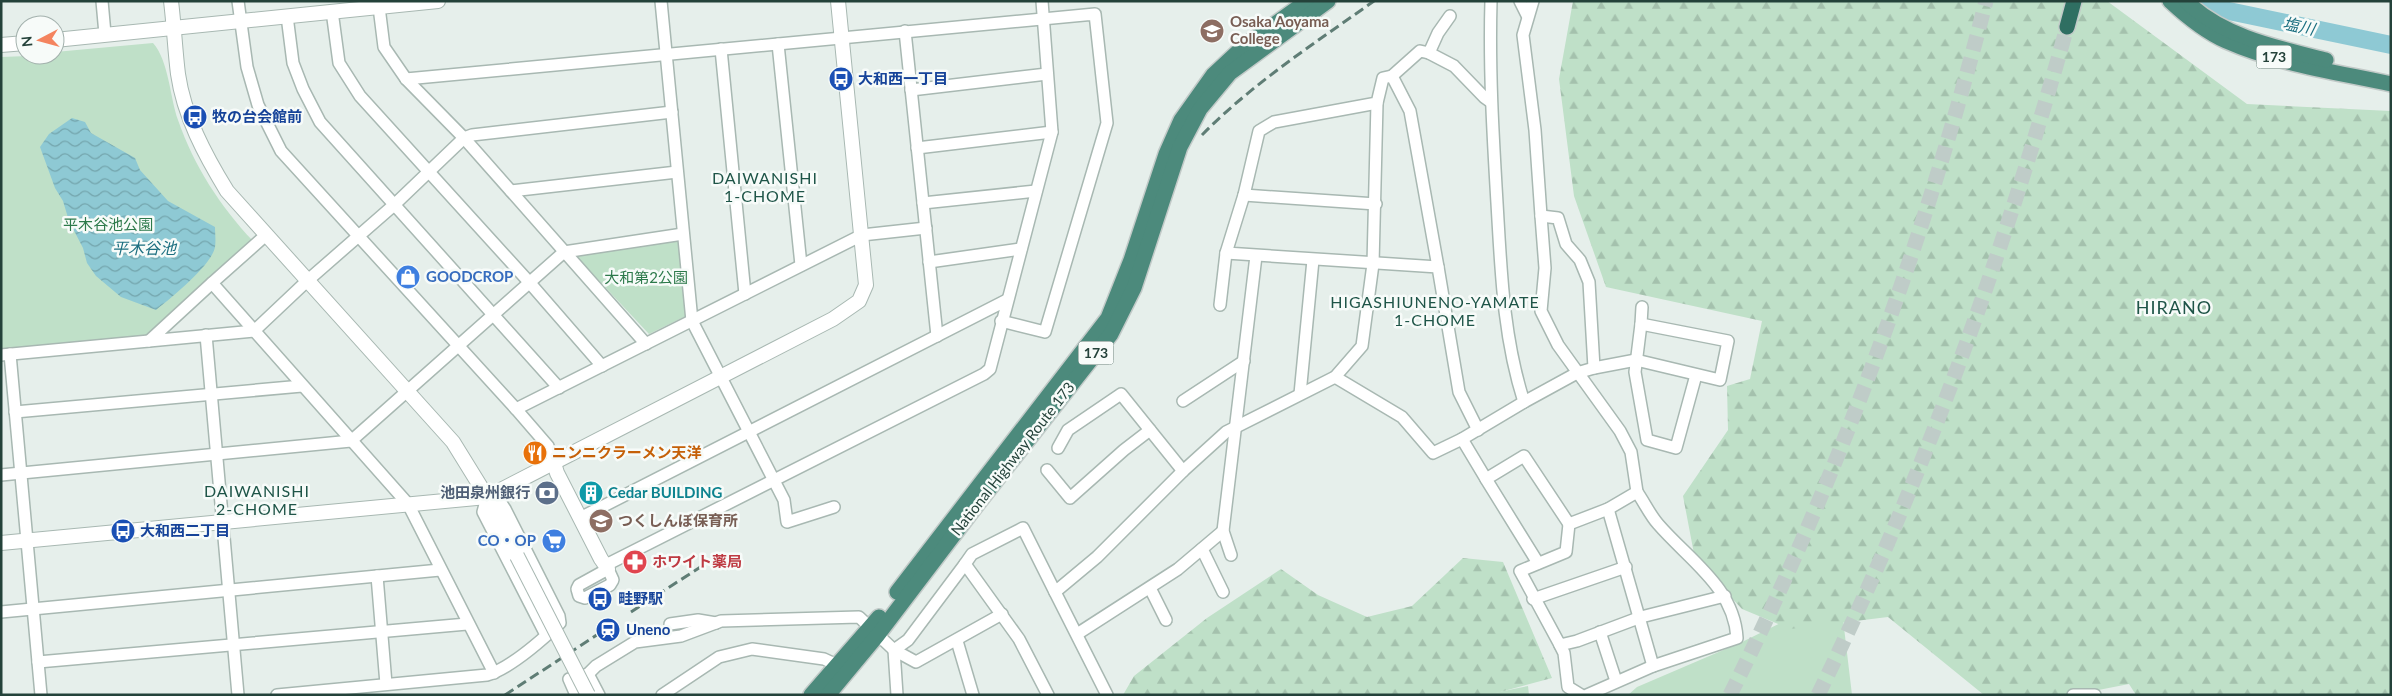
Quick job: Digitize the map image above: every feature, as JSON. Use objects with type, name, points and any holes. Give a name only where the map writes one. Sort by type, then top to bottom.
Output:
[{"type":"highway","name":"National Highway Route 173","points":[[811,695],[833,689],[977,486],[1108,318],[1131,260],[1166,154],[1187,113],[1219,70],[1243,48],[1307,1]]},
{"type":"highway","name":"National Highway Route 173","points":[[833,689],[838,665],[874,632],[1111,334],[1134,288],[1180,147],[1200,109],[1230,73],[1328,1]]},
{"type":"highway","points":[[2068,28],[2074,1]]},
{"type":"highway","name":"173","points":[[2170,1],[2186,16],[2226,41],[2288,62],[2391,84]]},
{"type":"highway","name":"173","points":[[2186,1],[2222,26],[2266,45],[2391,75]]},
{"type":"street","points":[[102,1],[105,34]]},
{"type":"street","points":[[171,1],[178,76],[196,134],[227,190],[453,442],[487,497],[588,695]]},
{"type":"street","points":[[238,1],[247,67],[258,105],[281,151],[548,446],[557,473],[601,559],[607,567],[613,580],[610,585],[585,598],[577,593],[579,585],[607,567],[984,374],[990,369],[1001,321],[1052,132],[1042,1]]},
{"type":"street","points":[[65,39],[332,12],[357,5],[379,7],[438,1]]},
{"type":"street","points":[[661,1],[692,321],[720,379],[784,500],[787,522],[834,506]]},
{"type":"street","points":[[1,543],[487,497],[720,379],[833,319],[860,301],[866,285],[838,1]]},
{"type":"street","points":[[1491,1],[1491,102],[1507,334],[1514,370],[1524,402]]},
{"type":"street","points":[[1520,1],[1527,15]]},
{"type":"street","points":[[1533,1],[1533,6],[1527,15],[1522,35],[1535,130],[1545,268],[1542,311],[1558,345],[1576,373],[1620,431],[1630,452],[1637,492],[1657,523],[1725,596],[1736,622],[1737,638],[1653,666],[1587,695]]},
{"type":"street","points":[[379,7],[384,47],[406,79],[464,138],[646,344]]},
{"type":"street","points":[[332,12],[339,63],[360,96],[529,282],[602,366]]},
{"type":"street","points":[[406,79],[1095,14],[1107,123],[1045,332],[1001,321]]},
{"type":"street","points":[[287,16],[293,62],[303,89],[320,122],[559,388]]},
{"type":"street","points":[[1429,53],[1438,33],[1450,16]]},
{"type":"street","points":[[906,31],[937,336]]},
{"type":"street","points":[[1,45],[15,44]]},
{"type":"street","points":[[778,44],[801,265]]},
{"type":"street","points":[[721,49],[745,294]]},
{"type":"street","points":[[1055,592],[1097,557],[1183,471],[1226,432],[1335,377],[1362,346],[1373,264],[1376,204],[1376,103],[1383,78],[1392,76],[1420,51],[1429,53],[1454,66],[1491,102]]},
{"type":"street","points":[[911,90],[1047,74]]},
{"type":"street","points":[[1392,76],[1410,111],[1459,392],[1478,430]]},
{"type":"street","points":[[1220,306],[1226,253],[1244,195],[1259,130],[1274,122],[1376,103]]},
{"type":"street","points":[[41,695],[15,412],[6,355],[254,331],[307,281],[394,205],[464,138],[472,135],[672,112]]},
{"type":"street","points":[[918,148],[1052,132]]},
{"type":"street","points":[[511,192],[677,172]]},
{"type":"street","points":[[923,202],[1036,191]]},
{"type":"street","points":[[1244,195],[1376,204]]},
{"type":"street","points":[[1541,216],[1558,218],[1566,244],[1580,260],[1589,282],[1594,368]]},
{"type":"street","points":[[516,409],[862,235],[926,228]]},
{"type":"street","points":[[1,475],[351,441],[408,393],[564,252],[683,234]]},
{"type":"street","points":[[149,340],[266,235]]},
{"type":"street","points":[[929,262],[1021,249]]},
{"type":"street","points":[[1226,253],[1438,267]]},
{"type":"street","points":[[1231,555],[1223,531],[1256,256]]},
{"type":"street","points":[[1300,394],[1313,260]]},
{"type":"street","points":[[212,283],[408,504],[494,673]]},
{"type":"street","points":[[580,518],[1007,300]]},
{"type":"street","points":[[1642,307],[1635,372],[1647,440],[1676,448],[1696,375]]},
{"type":"street","points":[[1335,377],[1402,417],[1432,453],[1462,440],[1576,373],[1594,368],[1636,360],[1720,380],[1728,341],[1641,324]]},
{"type":"street","points":[[206,336],[238,695]]},
{"type":"street","points":[[1183,401],[1244,361]]},
{"type":"street","points":[[15,412],[302,386]]},
{"type":"street","points":[[1058,448],[1068,430],[1121,394],[1183,471]]},
{"type":"street","points":[[1047,470],[1070,498],[1124,450],[1150,430]]},
{"type":"street","points":[[1462,440],[1538,563]]},
{"type":"street","points":[[1486,479],[1524,456],[1569,524],[1566,552],[1520,571],[1533,599],[1547,617],[1564,653],[1568,686],[1580,695]]},
{"type":"street","points":[[1569,524],[1608,508],[1637,492]]},
{"type":"street","points":[[277,695],[352,691],[386,684],[494,673],[560,623],[559,616],[501,503],[487,497]]},
{"type":"street","points":[[487,497],[483,512],[546,635]]},
{"type":"street","points":[[1608,508],[1641,617],[1653,666]]},
{"type":"street","points":[[894,650],[908,640],[972,554],[1023,528],[1107,695]]},
{"type":"street","points":[[1077,634],[1178,569],[1223,531]]},
{"type":"street","points":[[1202,549],[1223,592]]},
{"type":"street","points":[[965,564],[1019,639],[1048,695]]},
{"type":"street","points":[[1533,599],[1626,567]]},
{"type":"street","points":[[1,612],[440,570]]},
{"type":"street","points":[[377,576],[386,684]]},
{"type":"street","points":[[1150,588],[1166,620]]},
{"type":"street","points":[[1560,644],[1641,617],[1725,596]]},
{"type":"street","points":[[576,695],[569,679],[588,674],[596,666],[634,642],[681,636],[716,623],[749,619],[859,617],[894,650],[916,662],[1002,614]]},
{"type":"street","points":[[670,624],[698,620],[716,623]]},
{"type":"street","points":[[38,662],[468,624]]},
{"type":"street","points":[[1600,632],[1616,681]]},
{"type":"street","points":[[957,640],[973,695]]},
{"type":"street","points":[[662,695],[720,657],[752,649],[824,659],[838,665]]},
{"type":"street","points":[[894,650],[897,695]]},
{"type":"street","points":[[588,674],[599,695]]},
{"type":"street","points":[[2073,695],[2095,695]]},
{"type":"green space","points":[[1573,1],[2107,1],[2247,104],[2391,111],[2391,695],[2136,695],[2129,684],[2073,695],[1984,695],[1888,617],[1790,629],[1742,609],[1695,559],[1683,496],[1728,430],[1727,386],[1750,379],[1762,321],[1606,287],[1574,196],[1559,79]]},
{"type":"green space","name":"平木谷池公園","points":[[153,43],[166,69],[175,111],[184,137],[200,169],[230,214],[253,241],[179,305],[148,335],[1,350],[1,57],[15,56],[15,65],[65,65],[65,51]]},
{"type":"green space","name":"大和第2公園","points":[[675,240],[679,243],[686,316],[649,334],[575,255]]},
{"type":"green space","points":[[1463,558],[1503,562],[1552,678],[1489,695],[1123,695],[1134,676],[1207,618],[1281,569],[1318,595],[1367,617],[1412,606]]},
{"type":"green space","points":[[1815,606],[1843,619],[1852,695],[1628,695],[1637,687],[1742,642]]},
{"type":"green space","points":[[1528,686],[1529,695],[1484,695]]},
{"type":"water","name":"平木谷池","points":[[72,118],[85,122],[91,133],[135,158],[140,170],[168,201],[215,227],[215,247],[207,263],[190,281],[156,310],[121,297],[96,276],[87,263],[83,248],[69,221],[63,201],[55,188],[40,147],[49,134]]},
{"type":"waterway","name":"塩川","points":[[2209,1],[2224,10],[2391,45]]},
{"type":"tunnel","points":[[1730,695],[1808,527],[1876,355],[1936,180],[1986,1]]},
{"type":"tunnel","points":[[1818,695],[1892,532],[1958,367],[2016,198],[2067,27]]},
{"type":"railway","points":[[1202,135],[1263,81],[1374,1]]},
{"type":"railway","points":[[631,612],[702,566]]},
{"type":"railway","points":[[505,695],[606,629]]},
{"type":"place","name":"Osaka Aoyama College","points":[[1212,31]]},
{"type":"place","name":"大和西一丁目","points":[[841,79]]},
{"type":"place","name":"牧の台会館前","points":[[195,117]]},
{"type":"place","name":"GOODCROP","points":[[408,277]]},
{"type":"place","name":"ニンニクラーメン天洋","points":[[535,453]]},
{"type":"place","name":"池田泉州銀行","points":[[547,493]]},
{"type":"place","name":"Cedar BUILDING","points":[[591,493]]},
{"type":"place","name":"つくしんぼ保育所","points":[[601,521]]},
{"type":"place","name":"大和西二丁目","points":[[123,531]]},
{"type":"place","name":"CO・OP","points":[[554,541]]},
{"type":"place","name":"ホワイト薬局","points":[[635,562]]},
{"type":"place","name":"畦野駅","points":[[600,599]]},
{"type":"place","name":"Uneno","points":[[608,630]]},
{"type":"district","name":"DAIWANISHI 1-CHOME","points":[[765,187]]},
{"type":"district","name":"HIRANO","points":[[2174,308]]},
{"type":"district","name":"HIGASHIUNENO-YAMATE 1-CHOME","points":[[1435,311]]},
{"type":"district","name":"DAIWANISHI 2-CHOME","points":[[257,500]]}]
